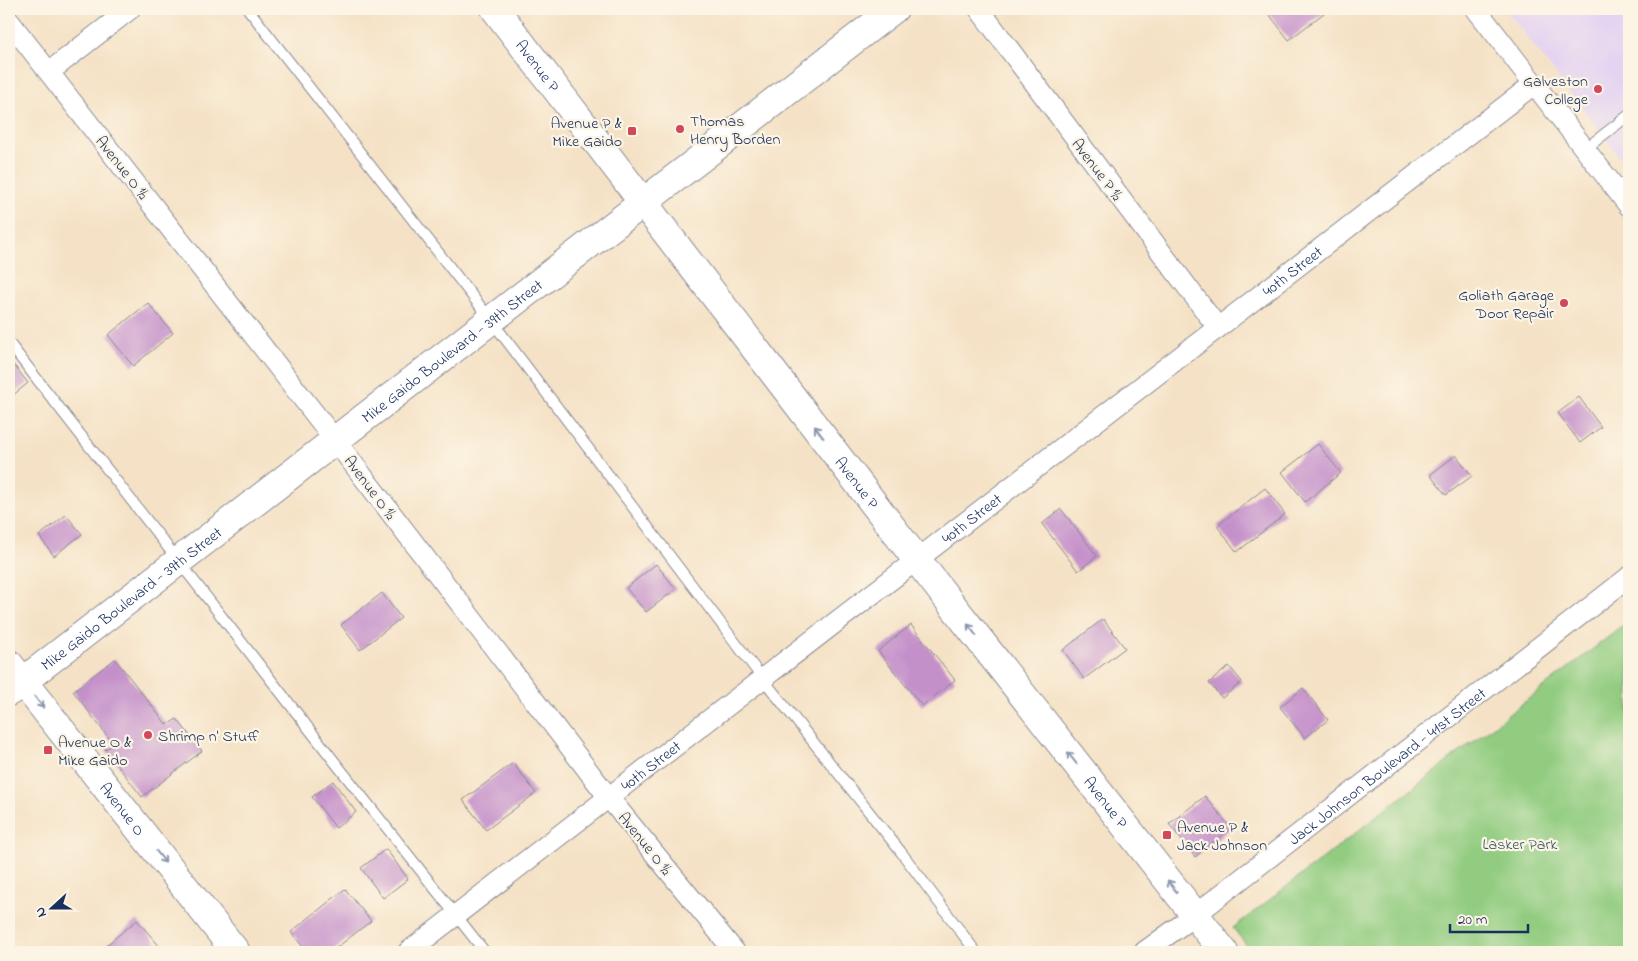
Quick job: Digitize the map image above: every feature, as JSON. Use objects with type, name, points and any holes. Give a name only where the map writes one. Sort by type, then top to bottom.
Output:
[{"type":"main road","name":"Avenue P","points":[[495,9],[917,560],[1224,952]]},
{"type":"main road","name":"Mike Gaido Boulevard - 39th Street","points":[[13,679],[178,561],[894,9]]},
{"type":"main road","name":"Avenue O","points":[[13,679],[236,952]]},
{"type":"street","points":[[49,72],[130,9]]},
{"type":"street","name":"Avenue P ½","points":[[979,9],[1218,328]]},
{"type":"street","points":[[1476,9],[1629,206]]},
{"type":"street","name":"Avenue O ½","points":[[9,21],[336,440],[609,798],[735,952]]},
{"type":"street","name":"40th Street","points":[[408,952],[1534,84]]},
{"type":"street","name":"Jack Johnson Boulevard - 41st Street","points":[[1144,952],[1195,915],[1629,577]]},
{"type":"lane","points":[[248,9],[491,320],[763,679],[900,852],[976,952]]},
{"type":"lane","points":[[1585,149],[1629,115]]},
{"type":"lane","points":[[9,343],[485,952]]},
{"type":"shaded area","name":"Galveston College","points":[[1505,9],[1629,9],[1629,169]]},
{"type":"green space","name":"Lasker Park","points":[[1629,621],[1629,952],[1252,952],[1233,928]]},
{"type":"building","points":[[1265,9],[1329,9],[1289,40]]},
{"type":"building","points":[[148,303],[173,333],[133,366],[108,335]]},
{"type":"building","points":[[9,359],[28,383],[12,396],[9,392]]},
{"type":"building","points":[[1579,397],[1601,427],[1580,443],[1558,413]]},
{"type":"building","points":[[1318,444],[1341,473],[1305,502],[1282,472]]},
{"type":"building","points":[[1456,455],[1472,476],[1446,495],[1430,475]]},
{"type":"building","points":[[1265,488],[1285,514],[1237,552],[1217,526]]},
{"type":"building","points":[[1061,509],[1097,556],[1078,571],[1042,524]]},
{"type":"building","points":[[66,515],[82,534],[54,556],[39,536]]},
{"type":"building","points":[[656,564],[676,589],[646,612],[626,588]]},
{"type":"building","points":[[382,593],[401,618],[360,650],[341,625]]},
{"type":"building","points":[[1103,619],[1125,648],[1084,679],[1063,650]]},
{"type":"building","points":[[911,625],[955,680],[922,706],[878,651]]},
{"type":"building","name":"Shrimp n' Stuff","points":[[115,659],[167,725],[177,719],[202,751],[142,797],[105,749],[114,745],[73,691]]},
{"type":"building","points":[[1229,666],[1242,682],[1222,698],[1209,683]]},
{"type":"building","points":[[1303,688],[1328,720],[1305,738],[1280,707]]},
{"type":"building","points":[[513,763],[536,793],[486,830],[463,800]]},
{"type":"building","points":[[333,781],[356,812],[336,828],[312,797]]},
{"type":"building","points":[[1205,796],[1231,828],[1195,857],[1169,824]]},
{"type":"building","points":[[386,849],[408,879],[383,898],[361,868]]},
{"type":"building","points":[[345,889],[371,921],[331,952],[307,952],[291,932]]},
{"type":"building","points":[[137,920],[161,948],[155,952],[98,952]]},
{"type":"place","name":"Galveston College","points":[[1598,89]]},
{"type":"place","name":"Thomas Henry Borden","points":[[680,129]]},
{"type":"place","name":"Avenue P & Mike Gaido","points":[[632,131]]},
{"type":"place","name":"Goliath Garage Door Repair","points":[[1564,303]]},
{"type":"place","name":"Shrimp n' Stuff","points":[[148,735]]},
{"type":"place","name":"Avenue O & Mike Gaido","points":[[48,750]]},
{"type":"place","name":"Avenue P & Jack Johnson","points":[[1167,835]]}]
